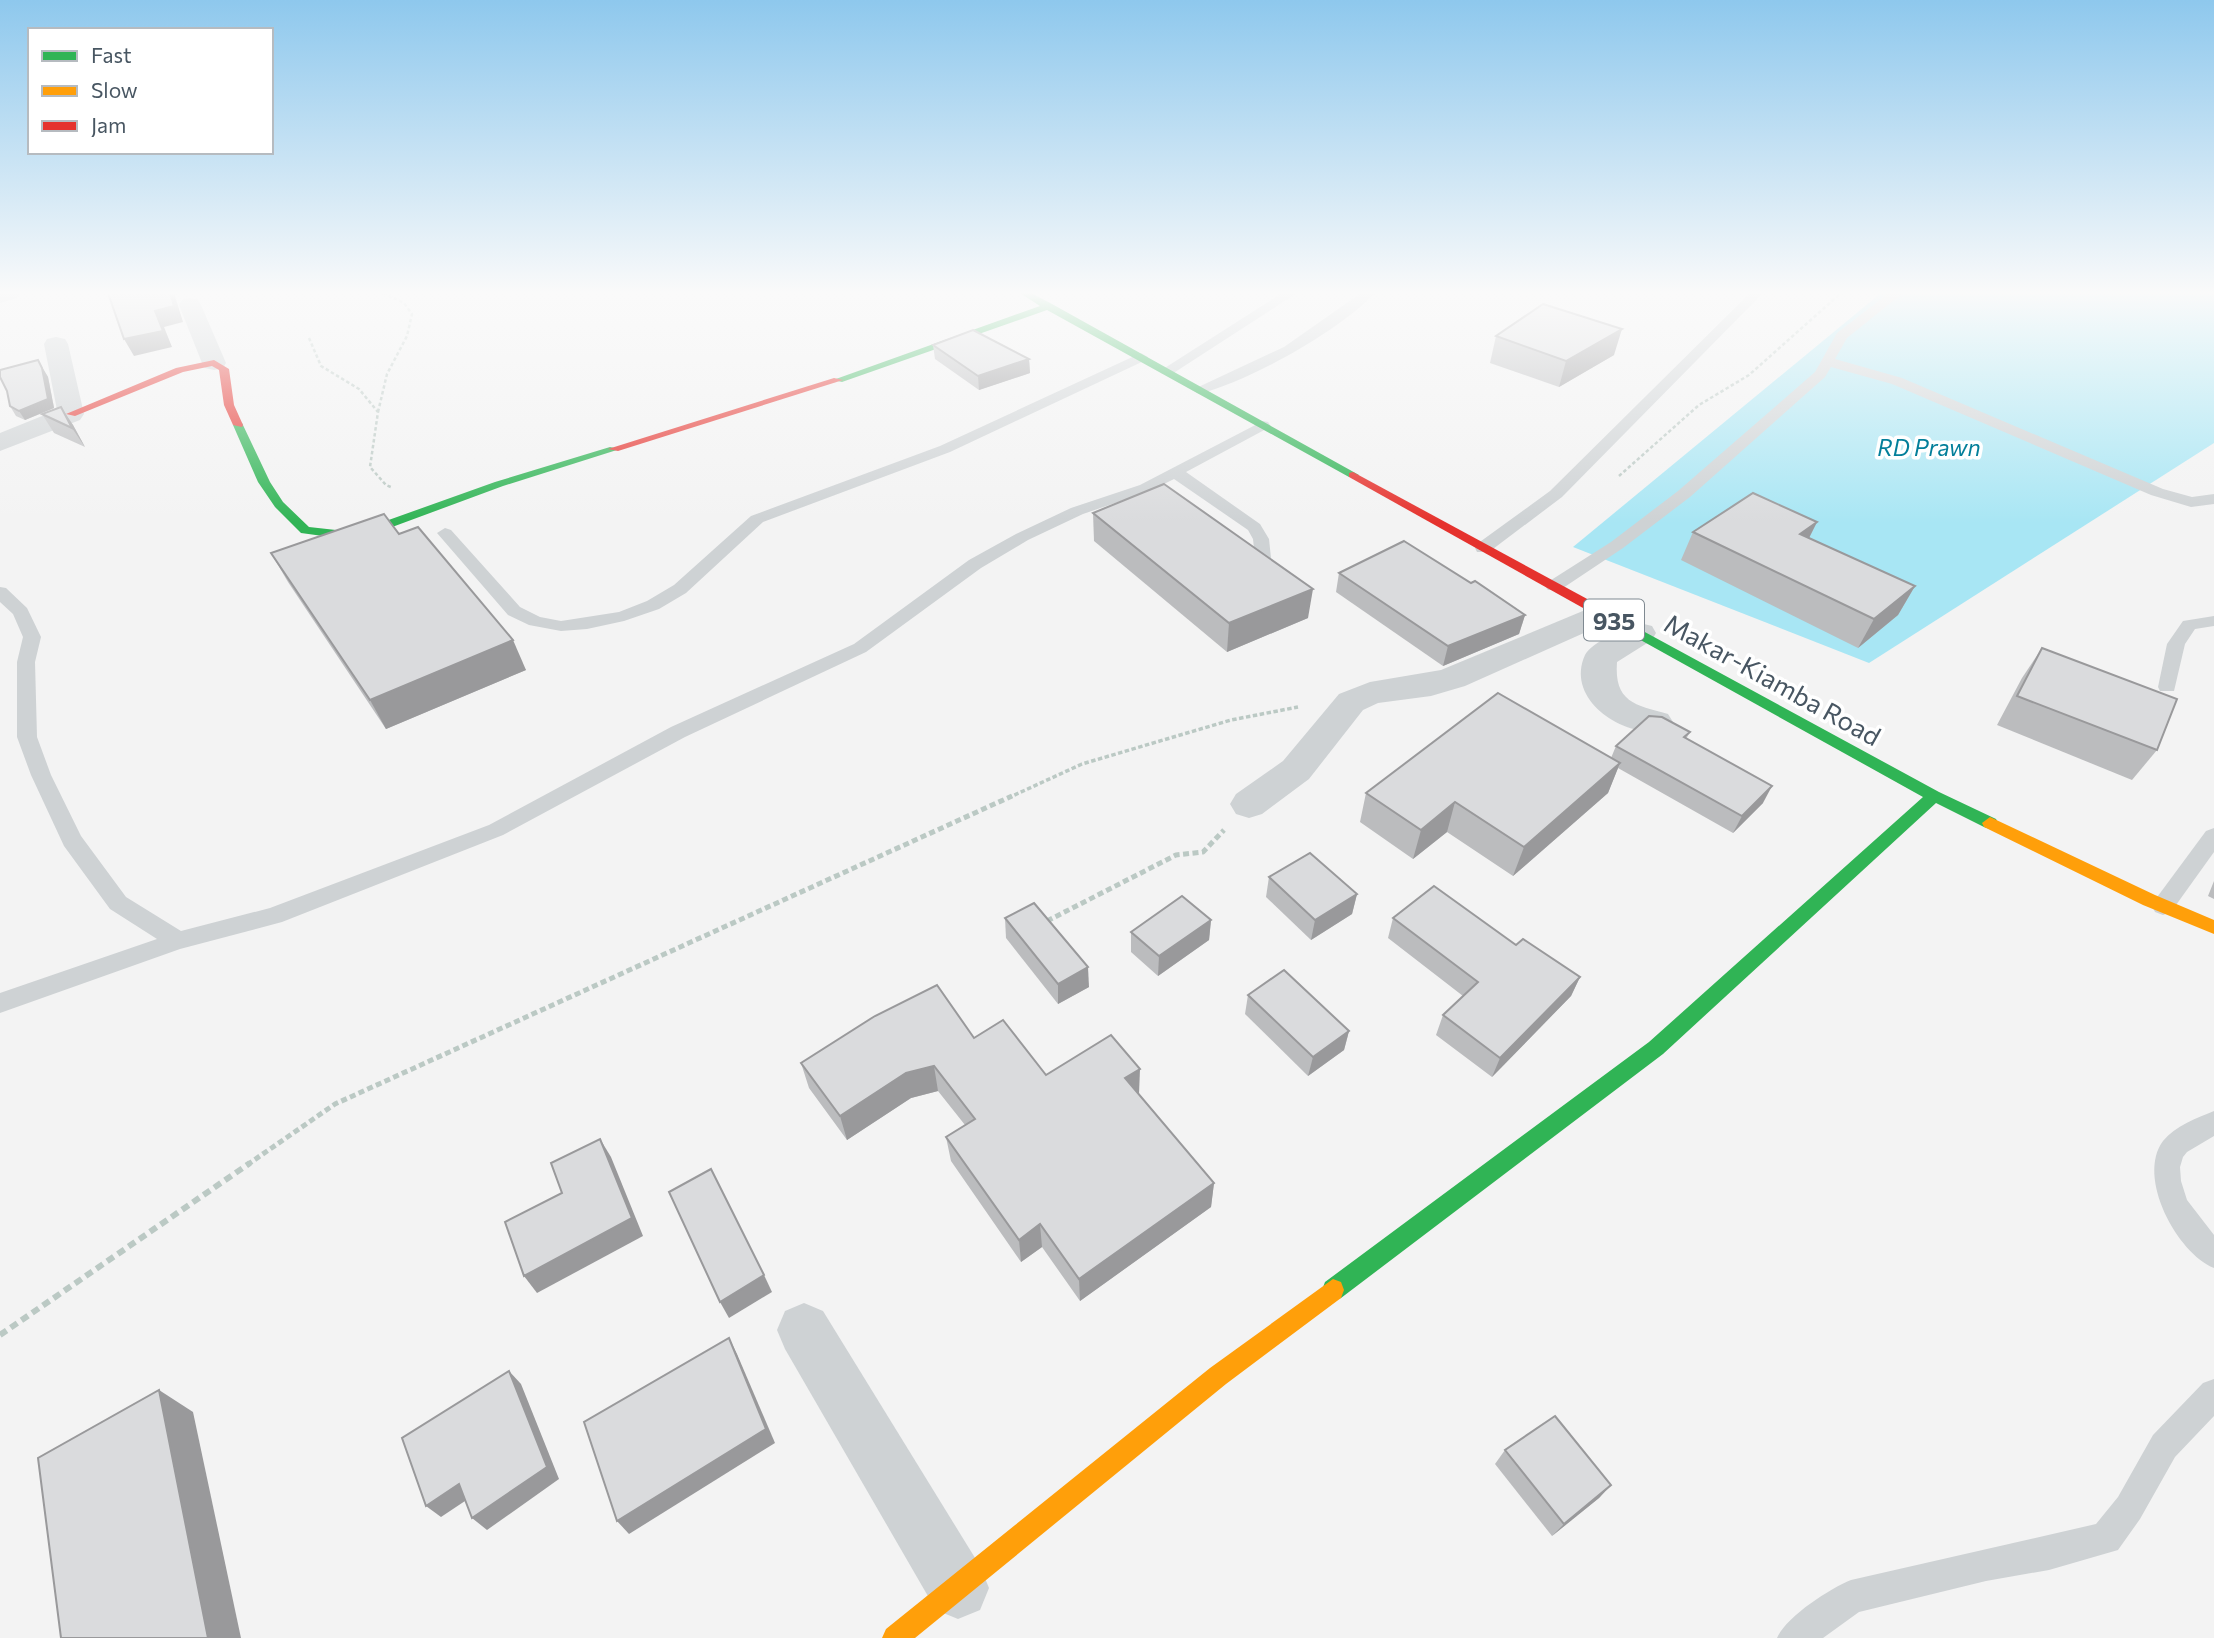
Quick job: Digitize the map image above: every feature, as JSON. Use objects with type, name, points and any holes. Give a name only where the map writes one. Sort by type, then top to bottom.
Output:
[{"type":"street","points":[[61,369],[71,414]]},
{"type":"street","points":[[0,443],[183,369]]},
{"type":"street","points":[[224,369],[229,405],[264,482],[279,504],[304,530],[345,535],[372,530],[456,500],[872,369]]},
{"type":"street","name":"Makar-Kiamba Road","points":[[1164,369],[1934,796],[2163,906],[2214,927]]},
{"type":"street","points":[[1250,804],[1296,770],[1351,702],[1370,693],[1431,685],[1453,678],[1602,613]]},
{"type":"street","points":[[1640,633],[1601,657],[1598,673],[1600,686],[1604,695],[1622,713],[1636,720],[1655,723]]},
{"type":"street","points":[[895,1638],[1218,1376],[1656,1048],[1934,796]]},
{"type":"street","points":[[804,1330],[958,1588]]},
{"type":"lane","points":[[445,533],[514,611],[536,621],[561,626],[587,624],[624,616],[653,605],[680,589],[757,519],[945,449],[1115,369]]},
{"type":"lane","points":[[1199,390],[1240,377],[1254,369]]},
{"type":"lane","points":[[1483,548],[1556,494],[1681,369]]},
{"type":"lane","points":[[1554,586],[1617,545],[1684,494],[1822,369]]},
{"type":"lane","points":[[1856,369],[1897,381],[2157,492],[2191,502],[2214,499]]},
{"type":"lane","points":[[0,1003],[178,940],[274,915],[496,830],[678,732],[860,648],[975,564],[1022,537],[1077,511],[1145,488],[1263,425]]},
{"type":"lane","points":[[1175,472],[1254,527],[1261,539],[1263,558]]},
{"type":"lane","points":[[0,592],[21,612],[32,637],[26,662],[27,737],[41,775],[72,840],[118,903],[178,940]]},
{"type":"lane","points":[[2168,687],[2176,644],[2189,625],[2214,621]]},
{"type":"lane","points":[[2163,906],[2214,836]]},
{"type":"lane","points":[[2214,1123],[2190,1134],[2171,1153],[2167,1179],[2175,1202],[2197,1239],[2214,1254]]},
{"type":"lane","points":[[1794,1638],[1851,1597],[2106,1538],[2129,1508],[2164,1446],[2214,1394]]},
{"type":"path","points":[[322,369],[358,387],[378,412]]},
{"type":"path","points":[[389,369],[378,412],[370,467],[386,485],[405,494],[456,500]]},
{"type":"path","points":[[1556,494],[1603,489],[1699,405],[1755,369]]},
{"type":"path","points":[[0,1335],[335,1104],[1082,764],[1231,720],[1313,705],[1351,702]]},
{"type":"path","points":[[1047,921],[1176,855],[1203,852],[1250,804]]},
{"type":"water","name":"RD Prawn","points":[[1788,369],[2214,369],[2214,443],[1869,663],[1573,547]]},
{"type":"building","points":[[42,369],[48,399],[19,411],[10,406],[0,370]]},
{"type":"building","points":[[968,369],[998,369],[978,376]]},
{"type":"building","points":[[61,407],[72,428],[42,414]]},
{"type":"building","points":[[1164,484],[1313,589],[1229,623],[1093,513]]},
{"type":"building","points":[[1753,493],[1817,522],[1800,534],[1915,586],[1874,619],[1693,532]]},
{"type":"building","points":[[384,514],[399,534],[418,527],[513,640],[370,700],[271,553]]},
{"type":"building","points":[[1404,541],[1471,583],[1475,581],[1525,615],[1448,646],[1339,573]]},
{"type":"building","points":[[2042,648],[2177,699],[2157,750],[2017,696]]},
{"type":"building","points":[[1498,693],[1620,763],[1524,847],[1455,802],[1421,830],[1366,793]]},
{"type":"building","points":[[1649,716],[1662,717],[1690,732],[1684,737],[1772,786],[1742,816],[1616,746]]},
{"type":"building","points":[[1310,853],[1357,894],[1315,920],[1269,877]]},
{"type":"building","points":[[1434,886],[1516,945],[1523,939],[1580,977],[1500,1058],[1443,1015],[1478,982],[1393,918]]},
{"type":"building","points":[[1182,896],[1211,920],[1159,956],[1131,932]]},
{"type":"building","points":[[1034,903],[1088,967],[1058,984],[1005,918]]},
{"type":"building","points":[[1284,970],[1349,1031],[1313,1057],[1248,995]]},
{"type":"building","points":[[937,985],[974,1038],[1003,1020],[1046,1075],[1111,1035],[1140,1069],[1125,1078],[1214,1183],[1079,1279],[1040,1224],[1019,1240],[946,1137],[975,1119],[934,1066],[906,1073],[840,1116],[801,1063],[875,1016]]},
{"type":"building","points":[[600,1139],[632,1218],[524,1276],[505,1222],[562,1193],[551,1163]]},
{"type":"building","points":[[711,1169],[764,1275],[720,1302],[669,1192]]},
{"type":"building","points":[[729,1338],[766,1429],[617,1521],[584,1422]]},
{"type":"building","points":[[509,1371],[547,1467],[472,1518],[459,1484],[426,1506],[402,1438]]},
{"type":"building","points":[[159,1390],[208,1638],[61,1638],[38,1458]]},
{"type":"building","points":[[1555,1416],[1611,1485],[1564,1524],[1505,1450]]},
{"type":"traffic: fast","points":[[838,380],[868,369]]},
{"type":"traffic: fast","points":[[1162,369],[1353,475]]},
{"type":"traffic: fast","points":[[238,425],[264,482],[279,504],[305,530],[345,535],[372,530],[499,484],[614,449]]},
{"type":"traffic: fast","points":[[1597,610],[1934,796],[1990,823]]},
{"type":"traffic: fast","points":[[1333,1290],[1656,1048],[1934,796]]},
{"type":"traffic: slow","points":[[1990,823],[2149,900],[2214,927]]},
{"type":"traffic: slow","points":[[895,1638],[1218,1376],[1333,1290]]},
{"type":"traffic: jam","points":[[71,414],[183,369]]},
{"type":"traffic: jam","points":[[224,369],[229,405],[238,425]]},
{"type":"traffic: jam","points":[[614,449],[838,380]]},
{"type":"traffic: jam","points":[[1353,475],[1597,610]]}]
